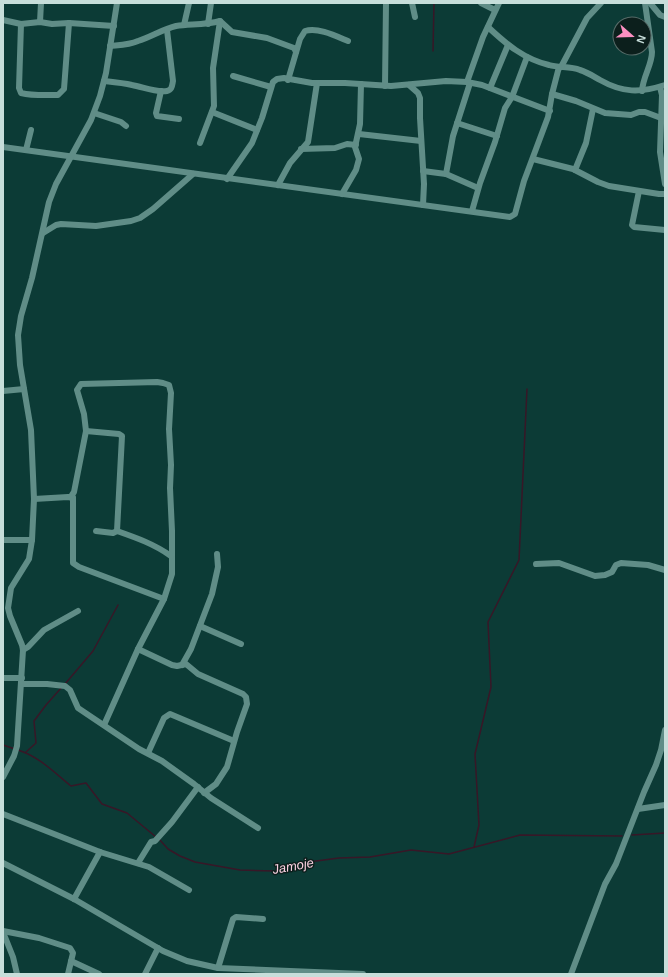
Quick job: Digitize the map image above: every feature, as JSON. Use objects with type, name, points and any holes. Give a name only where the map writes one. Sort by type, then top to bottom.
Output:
[{"type":"street","points":[[40,22],[41,3]]},
{"type":"street","points":[[3,777],[14,756],[17,744],[23,650],[8,608],[11,588],[29,559],[32,540],[34,499],[31,430],[20,365],[18,335],[20,316],[32,278],[44,233],[50,202],[56,184],[94,113],[100,96],[104,81],[117,3]]},
{"type":"street","points":[[184,26],[189,3]]},
{"type":"street","points":[[208,24],[211,3]]},
{"type":"street","points":[[386,3],[386,86]]},
{"type":"street","points":[[412,3],[415,17]]},
{"type":"street","points":[[482,3],[495,10]]},
{"type":"street","points":[[446,174],[457,123],[474,62],[499,3]]},
{"type":"street","points":[[3,147],[510,217],[514,216],[524,181],[550,111],[552,94],[560,67],[587,18],[601,3]]},
{"type":"street","points":[[642,91],[642,84],[652,58],[645,3]]},
{"type":"street","points":[[650,3],[660,14],[665,17]]},
{"type":"street","points":[[3,20],[21,24],[40,22],[52,24],[69,23],[114,26]]},
{"type":"street","points":[[110,46],[126,45],[175,27],[208,24],[220,21]]},
{"type":"street","points":[[220,21],[232,32],[276,40],[294,48],[296,52]]},
{"type":"street","points":[[200,144],[212,112],[214,98],[213,68],[220,21]]},
{"type":"street","points":[[21,24],[19,88],[21,93],[27,95],[58,95],[64,89],[69,23]]},
{"type":"street","points":[[488,27],[514,50],[544,64],[574,68],[616,88],[627,91],[642,91],[662,86],[661,118],[663,127],[660,152],[663,163],[665,184]]},
{"type":"street","points":[[104,81],[161,91],[170,90],[173,81],[167,30]]},
{"type":"street","points":[[288,80],[296,52],[303,34],[307,30],[324,32],[348,41]]},
{"type":"street","points":[[490,88],[508,45]]},
{"type":"street","points":[[472,211],[478,188],[497,136],[505,108],[512,97],[527,57]]},
{"type":"street","points":[[233,76],[271,87]]},
{"type":"street","points":[[227,179],[252,143],[273,82],[284,78],[288,80],[317,83],[386,86],[446,81],[469,83],[490,88],[550,111]]},
{"type":"street","points":[[308,146],[317,83]]},
{"type":"street","points":[[342,194],[359,159],[356,145],[359,134],[361,84]]},
{"type":"street","points":[[409,84],[418,93],[420,98],[423,205]]},
{"type":"street","points":[[161,91],[156,113],[157,116],[179,120]]},
{"type":"street","points":[[552,94],[576,101],[605,113],[631,115],[645,112],[661,118]]},
{"type":"street","points":[[575,170],[586,143],[593,109]]},
{"type":"street","points":[[212,112],[257,130]]},
{"type":"street","points":[[94,113],[121,122],[126,126]]},
{"type":"street","points":[[457,123],[497,136]]},
{"type":"street","points":[[26,150],[31,130]]},
{"type":"street","points":[[359,134],[422,141]]},
{"type":"street","points":[[278,185],[290,163],[301,148],[308,146],[340,147],[347,144],[356,145]]},
{"type":"street","points":[[533,158],[575,170],[609,186],[665,194]]},
{"type":"street","points":[[423,171],[446,174],[478,188]]},
{"type":"street","points":[[44,233],[56,225],[61,224],[96,226],[131,221],[140,218],[153,209],[193,174]]},
{"type":"street","points":[[639,191],[632,225],[634,227],[665,230]]},
{"type":"street","points":[[104,724],[138,649],[164,599],[172,574],[170,488],[171,465],[169,429],[171,393],[170,387],[166,384],[157,382],[81,384],[77,390],[84,414],[86,431],[74,492],[72,495],[73,563],[79,567],[164,599]]},
{"type":"street","points":[[3,391],[24,389]]},
{"type":"street","points":[[86,431],[120,434],[122,436],[118,531]]},
{"type":"street","points":[[34,499],[73,498]]},
{"type":"street","points":[[96,531],[113,534],[118,531],[144,540],[171,556]]},
{"type":"street","points":[[3,540],[32,540]]},
{"type":"street","points":[[182,665],[200,626],[212,594],[218,567],[217,554]]},
{"type":"street","points":[[536,564],[559,564],[595,576],[605,575],[612,572],[616,565],[622,563],[648,565],[665,570]]},
{"type":"street","points":[[23,650],[28,647],[44,630],[78,611]]},
{"type":"street","points":[[200,626],[241,644]]},
{"type":"street","points":[[138,649],[172,665],[177,666],[186,664],[198,674],[243,694],[246,697],[247,704],[234,741],[229,761],[216,784],[204,793]]},
{"type":"street","points":[[3,678],[65,686],[70,690],[78,708],[104,724],[139,749],[162,761],[204,793],[258,828]]},
{"type":"street","points":[[148,753],[164,718],[170,714],[234,741]]},
{"type":"street","points":[[571,974],[605,884],[616,864],[658,760],[665,730]]},
{"type":"street","points":[[138,863],[151,842],[155,841],[172,822],[198,787]]},
{"type":"street","points":[[638,809],[665,806]]},
{"type":"street","points":[[3,814],[100,852],[138,863],[158,871],[189,890]]},
{"type":"street","points":[[74,899],[100,852]]},
{"type":"street","points":[[3,863],[74,899],[173,956],[187,961],[218,968],[363,974]]},
{"type":"street","points":[[218,968],[232,919],[236,917],[262,919]]},
{"type":"street","points":[[3,931],[39,938],[67,946],[72,949],[73,953],[68,974]]},
{"type":"street","points":[[3,931],[13,957],[17,974]]},
{"type":"street","points":[[145,974],[158,948]]},
{"type":"street","points":[[71,961],[99,974]]},
{"type":"waterway","points":[[433,51],[434,3]]},
{"type":"waterway","points":[[474,847],[479,825],[475,754],[491,687],[488,622],[519,560],[527,389]]},
{"type":"waterway","points":[[65,684],[93,651],[118,605]]},
{"type":"waterway","points":[[26,752],[36,743],[34,721],[62,687]]},
{"type":"waterway","name":"Jamoje","points":[[3,745],[15,749]]},
{"type":"waterway","name":"Jamoje","points":[[18,750],[32,756],[71,786],[86,783],[102,804],[127,813],[156,837]]},
{"type":"waterway","name":"Jamoje","points":[[632,835],[665,833]]},
{"type":"waterway","name":"Jamoje","points":[[159,839],[168,849],[195,862],[240,870],[274,871],[301,863],[339,858],[370,857],[411,850],[449,854],[520,835],[622,836]]}]
